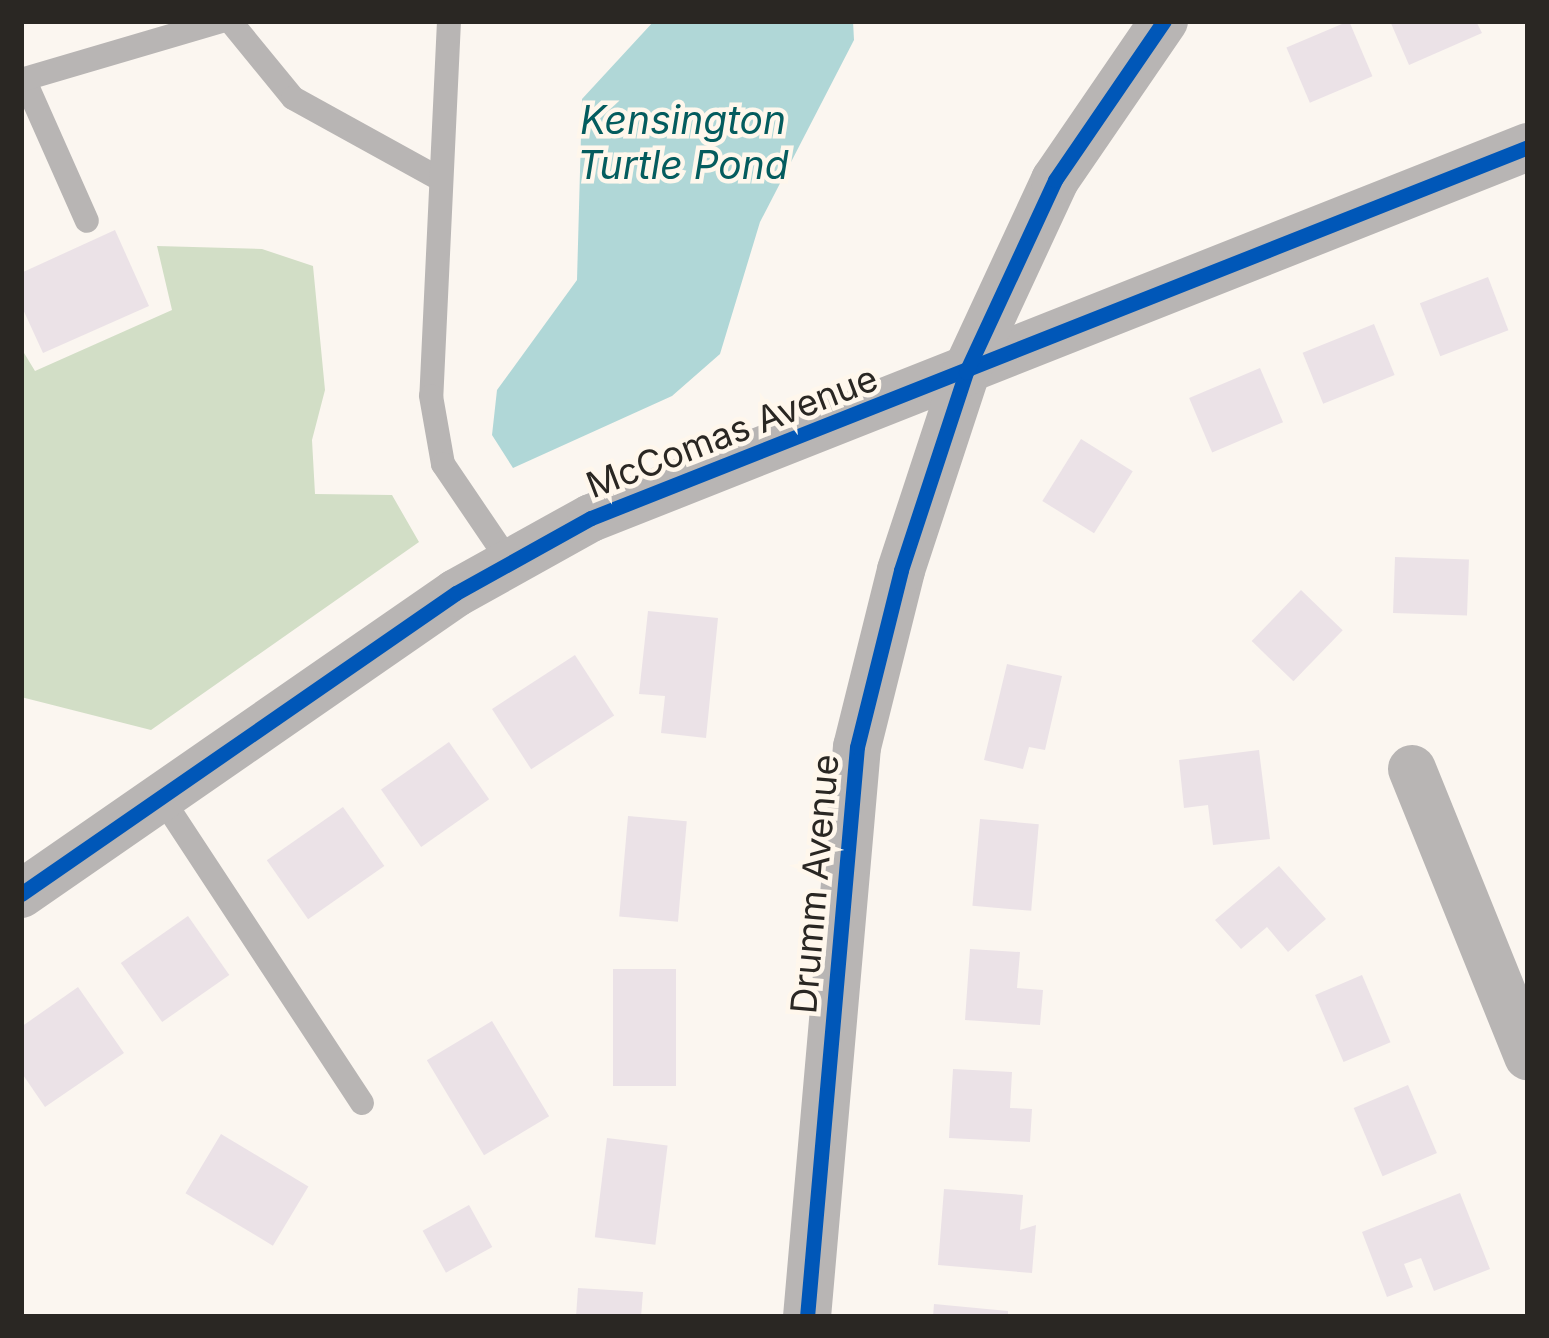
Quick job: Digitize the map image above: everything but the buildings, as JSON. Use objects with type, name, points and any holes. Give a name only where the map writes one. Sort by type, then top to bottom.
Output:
[{"type":"street","name":"Drumm Avenue","points":[[807,1317],[856,747],[966,372],[1054,180],[1163,21]]},
{"type":"street","name":"McComas Avenue","points":[[21,894],[509,563],[591,518],[1528,147]]},
{"type":"street","points":[[1412,769],[1528,1056]]},
{"type":"lane","points":[[87,221],[22,80],[225,21],[293,98],[436,177]]},
{"type":"lane","points":[[449,21],[436,177],[431,396],[443,464],[509,563]]},
{"type":"lane","points":[[161,797],[362,1103]]},
{"type":"green space","points":[[157,246],[262,249],[313,266],[325,390],[312,440],[315,494],[392,495],[419,542],[151,730],[21,697],[21,348],[35,371],[172,310]]},
{"type":"water","name":"Kensington Turtle Pond","points":[[654,21],[853,21],[854,40],[760,222],[720,354],[672,396],[513,468],[492,435],[497,390],[577,280],[582,99]]},
{"type":"cycle path","points":[[807,1317],[857,747],[901,570],[966,372],[1055,180],[1164,21]]},
{"type":"cycle path","points":[[21,894],[456,593],[591,518],[1528,147]]}]
